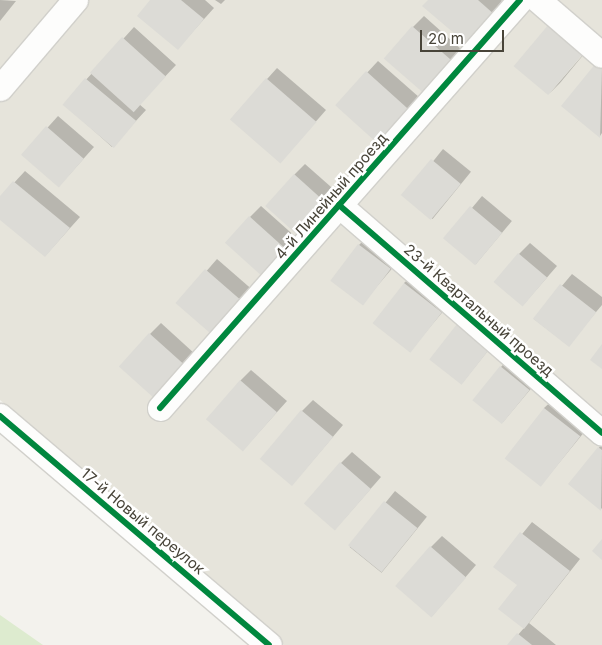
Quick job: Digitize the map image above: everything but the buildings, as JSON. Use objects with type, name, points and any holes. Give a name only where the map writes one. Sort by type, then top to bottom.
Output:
[{"type":"street","points":[[0,88],[75,0]]},
{"type":"street","name":"4-й Линейный проезд","points":[[160,408],[520,0]]},
{"type":"street","points":[[538,0],[602,55]]},
{"type":"street","name":"23-й Квартальный проезд","points":[[339,205],[602,433]]},
{"type":"street","name":"17-й Новый переулок","points":[[0,416],[269,645]]},
{"type":"shaded area","points":[[0,0],[602,0],[602,645],[284,645],[0,400]]},
{"type":"green space","points":[[0,615],[43,645],[0,645]]},
{"type":"cycle path","points":[[160,408],[520,0]]},
{"type":"cycle path","points":[[339,205],[602,433]]},
{"type":"cycle path","points":[[0,416],[269,645]]}]
